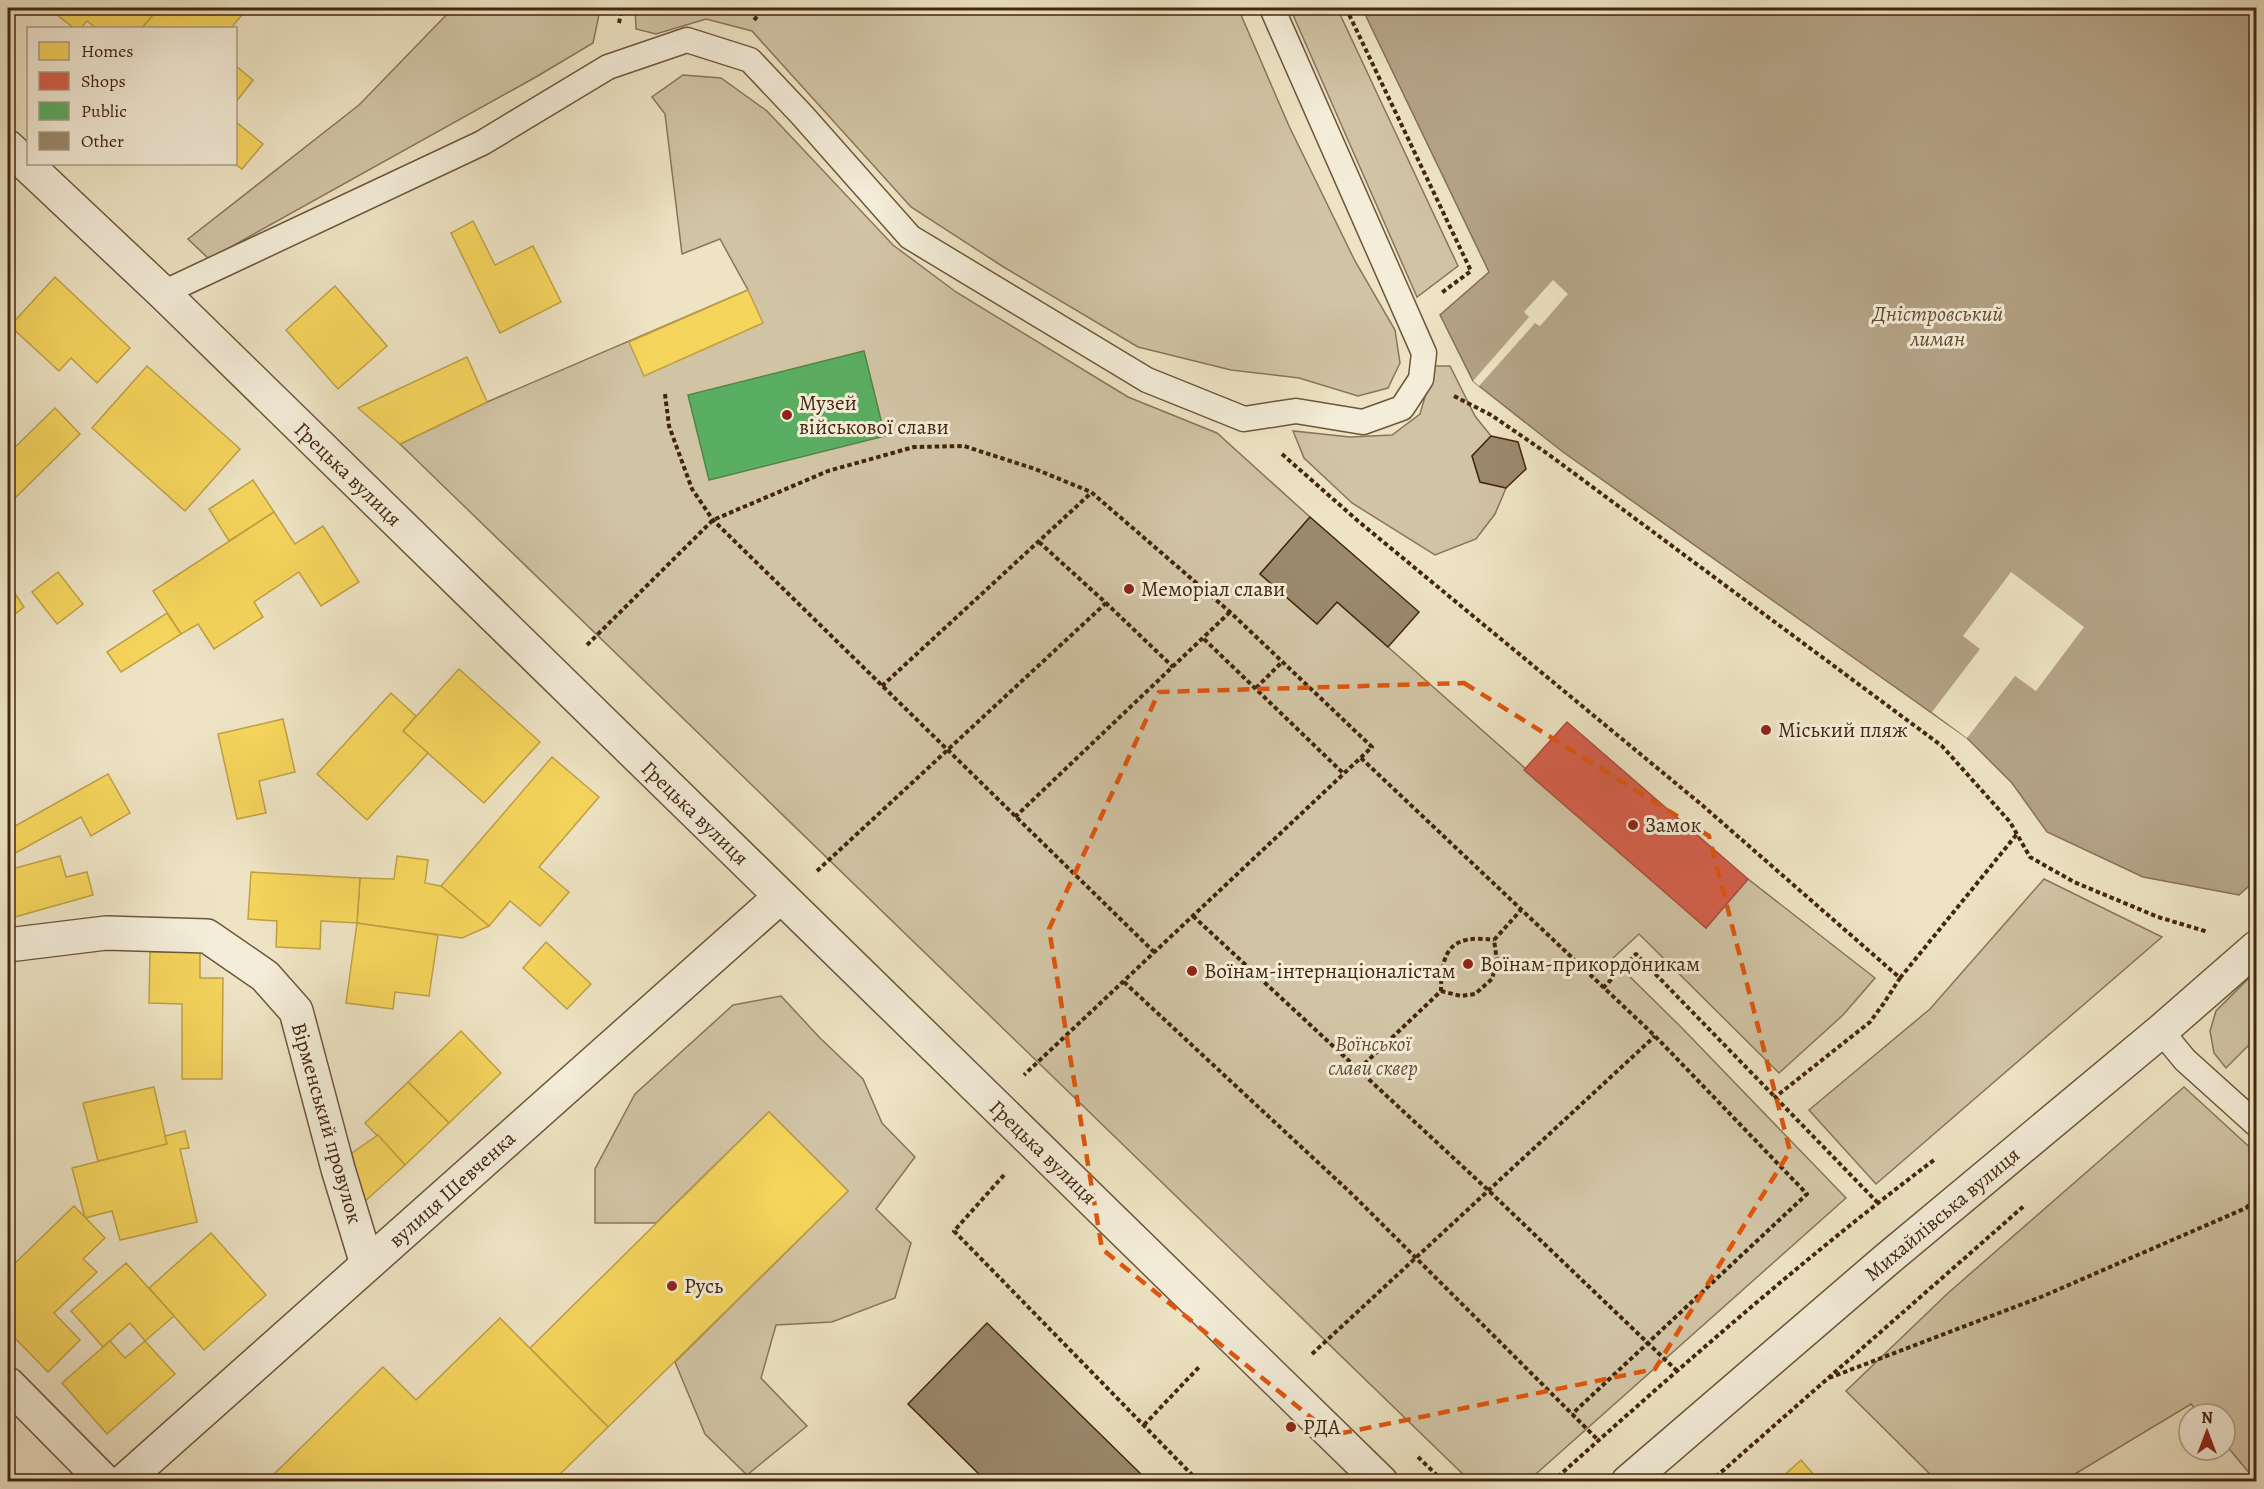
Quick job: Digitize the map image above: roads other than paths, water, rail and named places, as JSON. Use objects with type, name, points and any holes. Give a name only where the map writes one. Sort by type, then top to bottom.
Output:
[{"type":"street","name":"Грецька вулиця","points":[[8,147],[27,165]]},
{"type":"street","name":"Грецька вулиця","points":[[27,165],[163,293],[1381,1482]]},
{"type":"street","name":"вулиця Шевченка","points":[[123,1482],[780,897]]},
{"type":"street","name":"Вірменський провулок","points":[[8,945],[106,933],[207,936],[265,976],[296,1011],[338,1169],[367,1264]]},
{"type":"street","name":"Михайлівська вулиця","points":[[1628,1482],[1885,1261],[2161,1031],[2256,948]]},
{"type":"street","points":[[8,1384],[105,1482]]},
{"type":"lane","points":[[163,293],[482,143],[608,67],[687,40],[750,60],[910,237],[1147,380],[1244,419],[1296,411],[1363,422],[1402,408],[1421,379],[1424,353],[1272,8]]},
{"type":"lane","points":[[2161,1031],[2186,1060],[2256,1125]]},
{"type":"water","name":"Дністровський лиман","points":[[1362,8],[2256,8],[2256,880],[2239,895],[2143,877],[2047,832],[2012,783],[1967,738],[1563,452],[1473,381],[1440,315],[1489,272]]},
{"type":"place","name":"Музей військової слави","points":[[787,415]]},
{"type":"place","name":"Меморіал слави","points":[[1129,589]]},
{"type":"place","name":"Міський пляж","points":[[1766,730]]},
{"type":"place","name":"Замок","points":[[1633,825]]},
{"type":"place","name":"Воїнам-прикордоникам","points":[[1468,964]]},
{"type":"place","name":"Воїнам-інтернаціоналістам","points":[[1192,971]]},
{"type":"place","name":"Русь","points":[[672,1286]]},
{"type":"place","name":"РДА","points":[[1291,1427]]},
{"type":"park label","name":"Воїнської слави сквер","points":[[1373,1056]]}]
